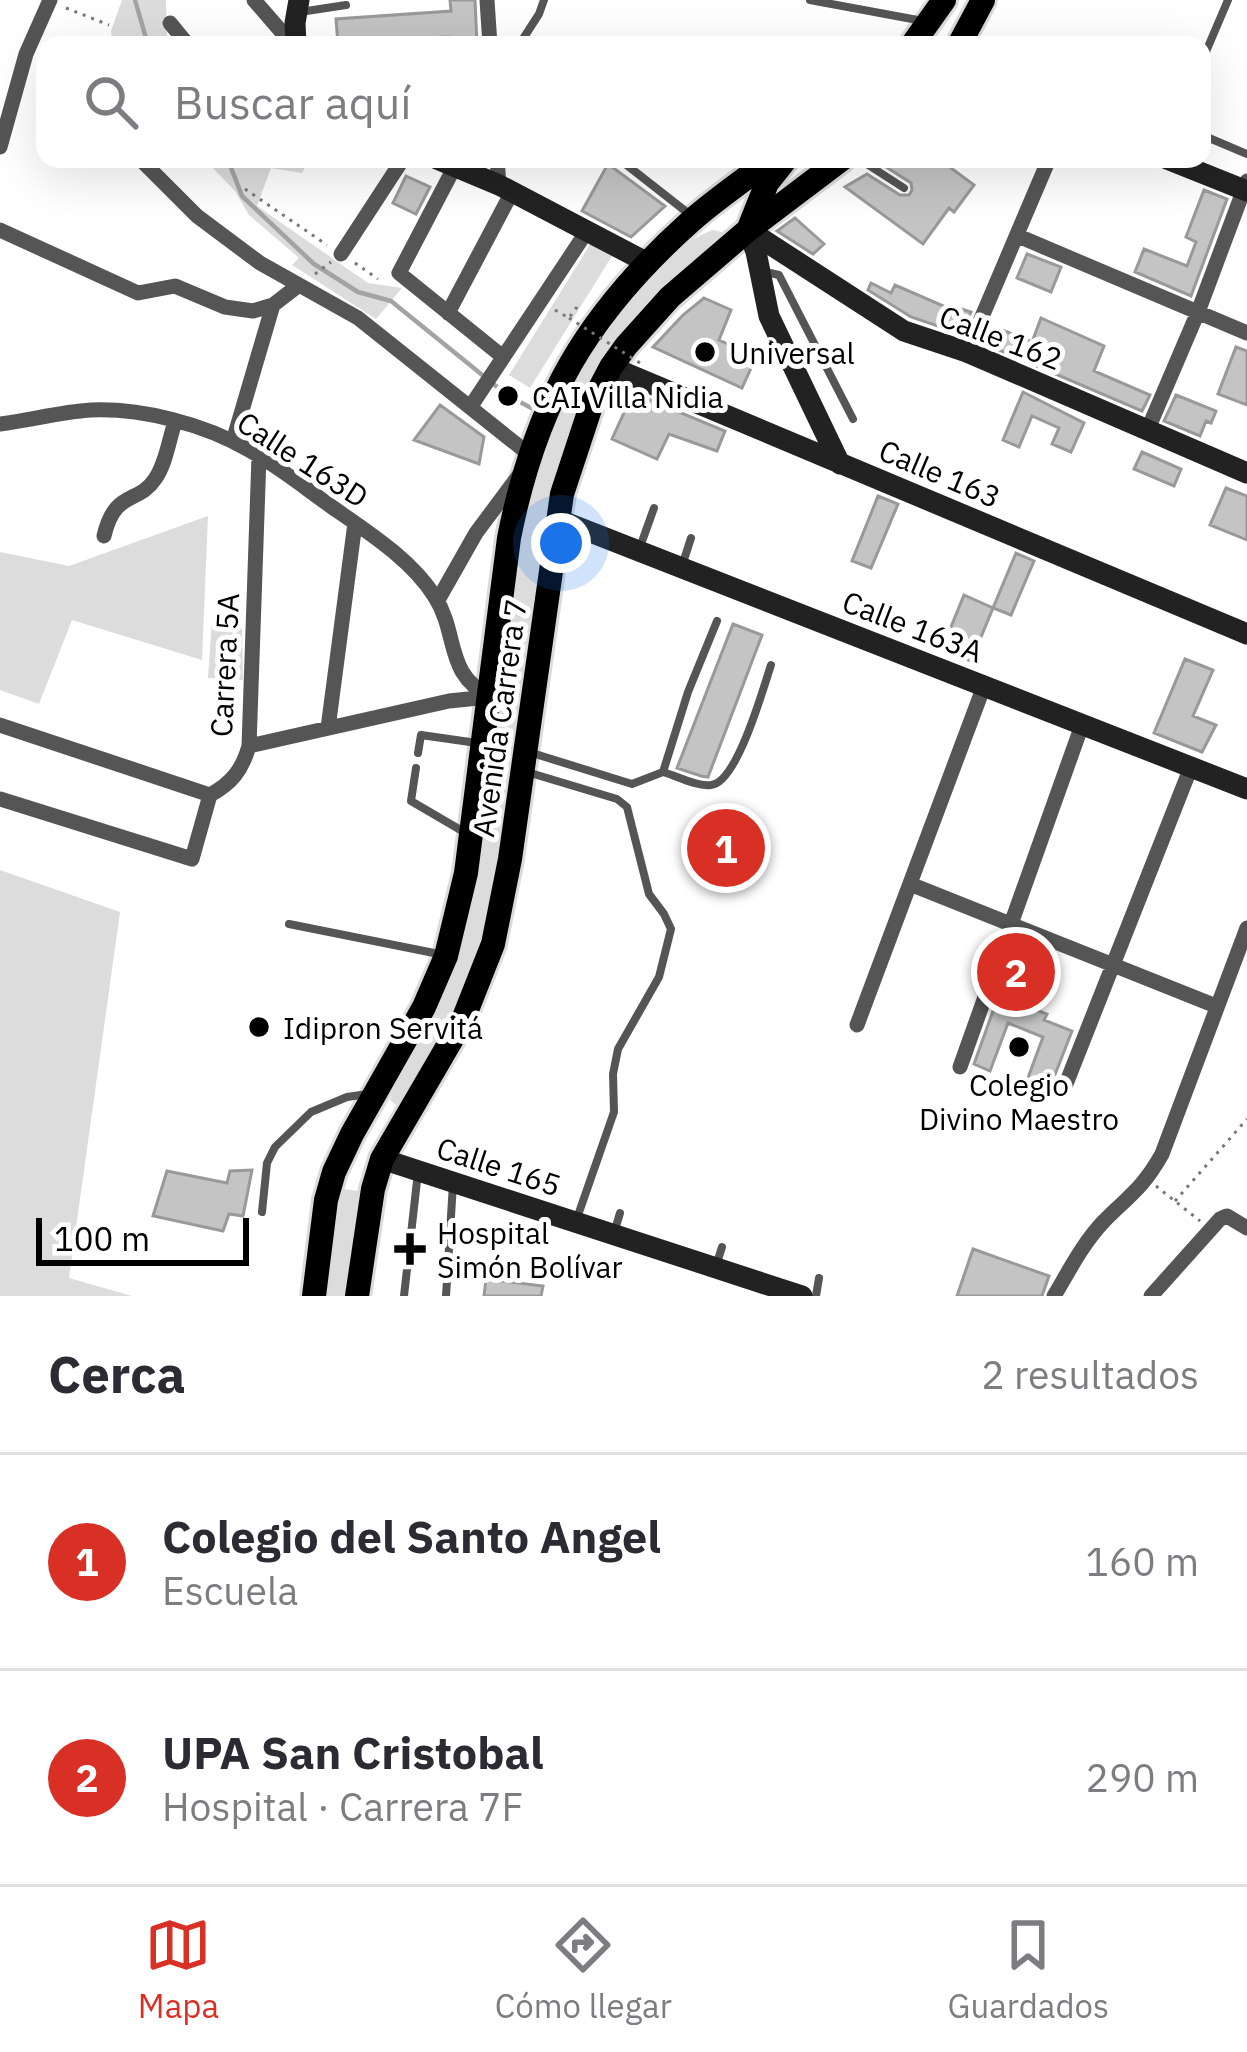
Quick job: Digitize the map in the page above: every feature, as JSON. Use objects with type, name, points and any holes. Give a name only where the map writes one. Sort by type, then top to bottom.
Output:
[{"type":"main road","points":[[919,36],[944,0]]},
{"type":"main road","points":[[964,36],[983,0]]},
{"type":"main road","name":"Avenida Carrera 7","points":[[314,1296],[334,1172],[446,956],[466,873],[509,538],[528,461],[554,395],[583,341],[646,262],[760,168]]},
{"type":"main road","points":[[694,218],[748,230],[767,183],[780,168]]},
{"type":"main road","name":"Avenida Carrera 7","points":[[358,1296],[373,1189],[382,1159],[463,1020],[493,944],[510,859],[557,519],[592,403],[611,367],[670,297],[830,168]]},
{"type":"main road","points":[[375,1093],[385,1113],[408,1114]]},
{"type":"main road","points":[[375,1093],[371,1134],[382,1159]]},
{"type":"main road","points":[[334,1172],[350,1162],[382,1159]]},
{"type":"street","points":[[0,147],[26,54],[50,0]]},
{"type":"street","points":[[254,0],[287,36]]},
{"type":"street","points":[[487,0],[489,36]]},
{"type":"street","points":[[170,23],[181,36]]},
{"type":"street","points":[[149,168],[197,216],[260,263],[306,280],[358,318],[471,406],[528,461],[476,532],[438,601]]},
{"type":"street","points":[[336,259],[397,168]]},
{"type":"street","points":[[444,168],[399,273],[503,357]]},
{"type":"street","points":[[458,168],[646,262]]},
{"type":"street","points":[[448,313],[506,189],[500,168]]},
{"type":"street","points":[[967,352],[1045,168]]},
{"type":"street","points":[[1148,429],[1246,187],[1192,168]]},
{"type":"street","points":[[0,230],[138,293],[175,286],[243,311],[274,304],[306,280]]},
{"type":"street","points":[[748,230],[777,338],[840,464]]},
{"type":"street","name":"Calle 162","points":[[748,230],[904,331],[967,352],[1247,473]]},
{"type":"street","points":[[471,406],[587,231]]},
{"type":"street","points":[[1018,236],[1247,333]]},
{"type":"street","points":[[233,441],[274,304]]},
{"type":"street","name":"Calle 163","points":[[611,367],[1247,634]]},
{"type":"street","name":"Calle 163D","points":[[0,424],[58,413],[133,412],[233,441],[355,523],[404,563],[438,601],[467,682],[491,698]]},
{"type":"street","points":[[104,536],[122,501],[158,477],[175,422]]},
{"type":"street","name":"Carrera 5A","points":[[0,799],[192,859],[210,795],[236,776],[249,746],[259,456]]},
{"type":"street","name":"Calle 163A","points":[[557,519],[1247,789]]},
{"type":"street","points":[[328,728],[355,523]]},
{"type":"street","points":[[857,1025],[984,686]]},
{"type":"street","points":[[249,746],[449,701],[491,698]]},
{"type":"street","points":[[0,725],[210,795]]},
{"type":"street","points":[[960,1067],[1082,725]]},
{"type":"street","points":[[1064,1089],[1191,767]]},
{"type":"street","points":[[910,884],[1216,1006]]},
{"type":"street","points":[[1054,1296],[1102,1222],[1148,1179],[1162,1154],[1247,928]]},
{"type":"street","name":"Calle 165","points":[[382,1159],[575,1222],[616,1224],[719,1257],[802,1296]]},
{"type":"street","points":[[1150,1296],[1227,1216],[1247,1228]]},
{"type":"lane","points":[[525,36],[544,0]]},
{"type":"lane","points":[[810,0],[931,22]]},
{"type":"lane","points":[[1211,40],[1228,0]]},
{"type":"lane","points":[[297,7],[346,5]]},
{"type":"lane","points":[[1211,139],[1247,154]]},
{"type":"lane","points":[[631,168],[694,218]]},
{"type":"lane","points":[[873,168],[904,188]]},
{"type":"lane","points":[[760,275],[779,275],[853,419]]},
{"type":"lane","points":[[638,551],[655,508]]},
{"type":"lane","points":[[681,568],[692,538]]},
{"type":"lane","points":[[663,772],[717,621]]},
{"type":"lane","points":[[523,761],[632,784],[663,772],[707,786],[721,782],[734,766],[771,665]]},
{"type":"lane","points":[[418,753],[421,735],[484,744]]},
{"type":"lane","points":[[523,761],[627,807],[649,894],[671,928],[658,976],[618,1049],[614,1112],[575,1222]]},
{"type":"lane","points":[[416,768],[411,801],[471,836]]},
{"type":"lane","points":[[289,924],[446,956]]},
{"type":"lane","points":[[262,1212],[267,1162],[275,1147],[311,1112],[332,1102],[375,1093]]},
{"type":"lane","points":[[404,1296],[418,1171]]},
{"type":"lane","points":[[446,1296],[453,1182]]},
{"type":"lane","points":[[816,1296],[819,1278]]},
{"type":"path","points":[[50,0],[109,25]]},
{"type":"path","points":[[245,189],[336,259],[378,279]]},
{"type":"path","points":[[306,280],[336,259]]},
{"type":"path","points":[[541,301],[640,363]]},
{"type":"path","points":[[569,318],[576,308],[582,312],[578,317]]},
{"type":"path","points":[[1175,1201],[1247,1119]]},
{"type":"path","points":[[1148,1179],[1211,1229]]},
{"type":"shaded area","points":[[122,0],[166,0],[167,36],[112,36]]},
{"type":"shaded area","points":[[213,168],[271,168],[257,206],[368,283],[402,288],[376,319],[292,265],[299,258],[249,215]]},
{"type":"shaded area","points":[[713,230],[725,233],[620,338],[593,381],[565,448],[541,554],[482,941],[448,1025],[402,1104],[396,1105],[390,1100],[393,1088],[435,1008],[527,506],[546,446],[570,388],[602,335],[674,254]]},
{"type":"shaded area","points":[[591,243],[612,256],[530,388],[509,375]]},
{"type":"shaded area","points":[[208,516],[202,660],[72,620],[39,704],[0,690],[0,552],[69,566]]},
{"type":"shaded area","points":[[212,620],[242,627],[243,680],[208,678]]},
{"type":"shaded area","points":[[0,870],[120,912],[69,1278],[132,1296],[0,1296]]},
{"type":"shaded area","points":[[343,1189],[359,1191],[346,1296],[324,1296],[334,1216]]},
{"type":"building","points":[[450,0],[475,0],[477,36],[337,36],[336,19],[451,11]]},
{"type":"building","points":[[606,168],[613,168],[665,206],[631,237],[582,211]]},
{"type":"building","points":[[888,168],[951,168],[974,185],[954,212],[949,208],[923,244],[845,187],[867,174],[900,195],[909,195],[911,183]]},
{"type":"building","points":[[406,176],[430,187],[416,214],[393,203]]},
{"type":"building","points":[[1204,190],[1227,199],[1191,296],[1135,272],[1144,249],[1187,266],[1196,242],[1186,237]]},
{"type":"building","points":[[795,218],[824,244],[813,254],[777,231]]},
{"type":"building","points":[[1027,254],[1061,267],[1051,292],[1017,278]]},
{"type":"building","points":[[871,283],[891,293],[895,285],[957,312],[958,308],[971,312],[961,334],[911,317],[868,290]]},
{"type":"building","name":"Universal","points":[[704,298],[731,310],[719,340],[756,357],[742,388],[653,347]]},
{"type":"building","points":[[1041,318],[1104,346],[1094,371],[1150,395],[1142,411],[992,347],[1000,329],[1032,342]]},
{"type":"building","points":[[1236,347],[1247,351],[1247,405],[1218,394]]},
{"type":"building","points":[[1023,392],[1084,423],[1071,452],[1052,444],[1059,428],[1032,416],[1019,447],[1003,440]]},
{"type":"building","points":[[633,393],[725,431],[717,451],[669,434],[657,459],[612,439]]},
{"type":"building","points":[[1176,395],[1216,411],[1200,436],[1164,421]]},
{"type":"building","points":[[440,405],[484,437],[479,464],[414,440]]},
{"type":"building","points":[[1142,452],[1181,469],[1174,486],[1134,469]]},
{"type":"building","points":[[1226,488],[1247,496],[1247,540],[1210,525]]},
{"type":"building","points":[[878,496],[898,504],[871,568],[852,561]]},
{"type":"building","points":[[1016,553],[1034,561],[1011,615],[993,608]]},
{"type":"building","points":[[964,595],[993,608],[971,661],[942,649]]},
{"type":"building","points":[[733,624],[762,635],[708,777],[701,776],[677,768]]},
{"type":"building","points":[[1185,659],[1213,670],[1193,716],[1216,725],[1202,752],[1154,733]]},
{"type":"building","points":[[1017,944],[1056,958],[1036,1010],[1047,1014],[1044,1020],[1072,1031],[1047,1095],[1025,1086],[1043,1037],[1008,1023],[990,1071],[974,1064]]},
{"type":"building","points":[[252,1170],[243,1216],[229,1214],[223,1231],[153,1216],[167,1171],[227,1183],[230,1171]]},
{"type":"building","points":[[973,1249],[1049,1276],[1042,1296],[957,1296]]},
{"type":"building","points":[[486,1279],[543,1286],[541,1296],[484,1296]]},
{"type":"waterway","points":[[135,0],[145,36]]},
{"type":"waterway","points":[[231,168],[242,196],[314,264],[358,292],[391,301],[507,395],[535,410]]},
{"type":"place","name":"Universal","points":[[705,352]]},
{"type":"place","name":"CAI Villa Nidia","points":[[508,396]]},
{"type":"place","name":"Colegio del Santo Angel","points":[[726,848]]},
{"type":"place","name":"UPA San Cristobal","points":[[1016,972]]},
{"type":"place","name":"Idipron Servitá","points":[[259,1027]]},
{"type":"place","name":"Colegio Divino Maestro","points":[[1019,1047]]},
{"type":"place","name":"Hospital Simón Bolívar","points":[[410,1249]]}]
